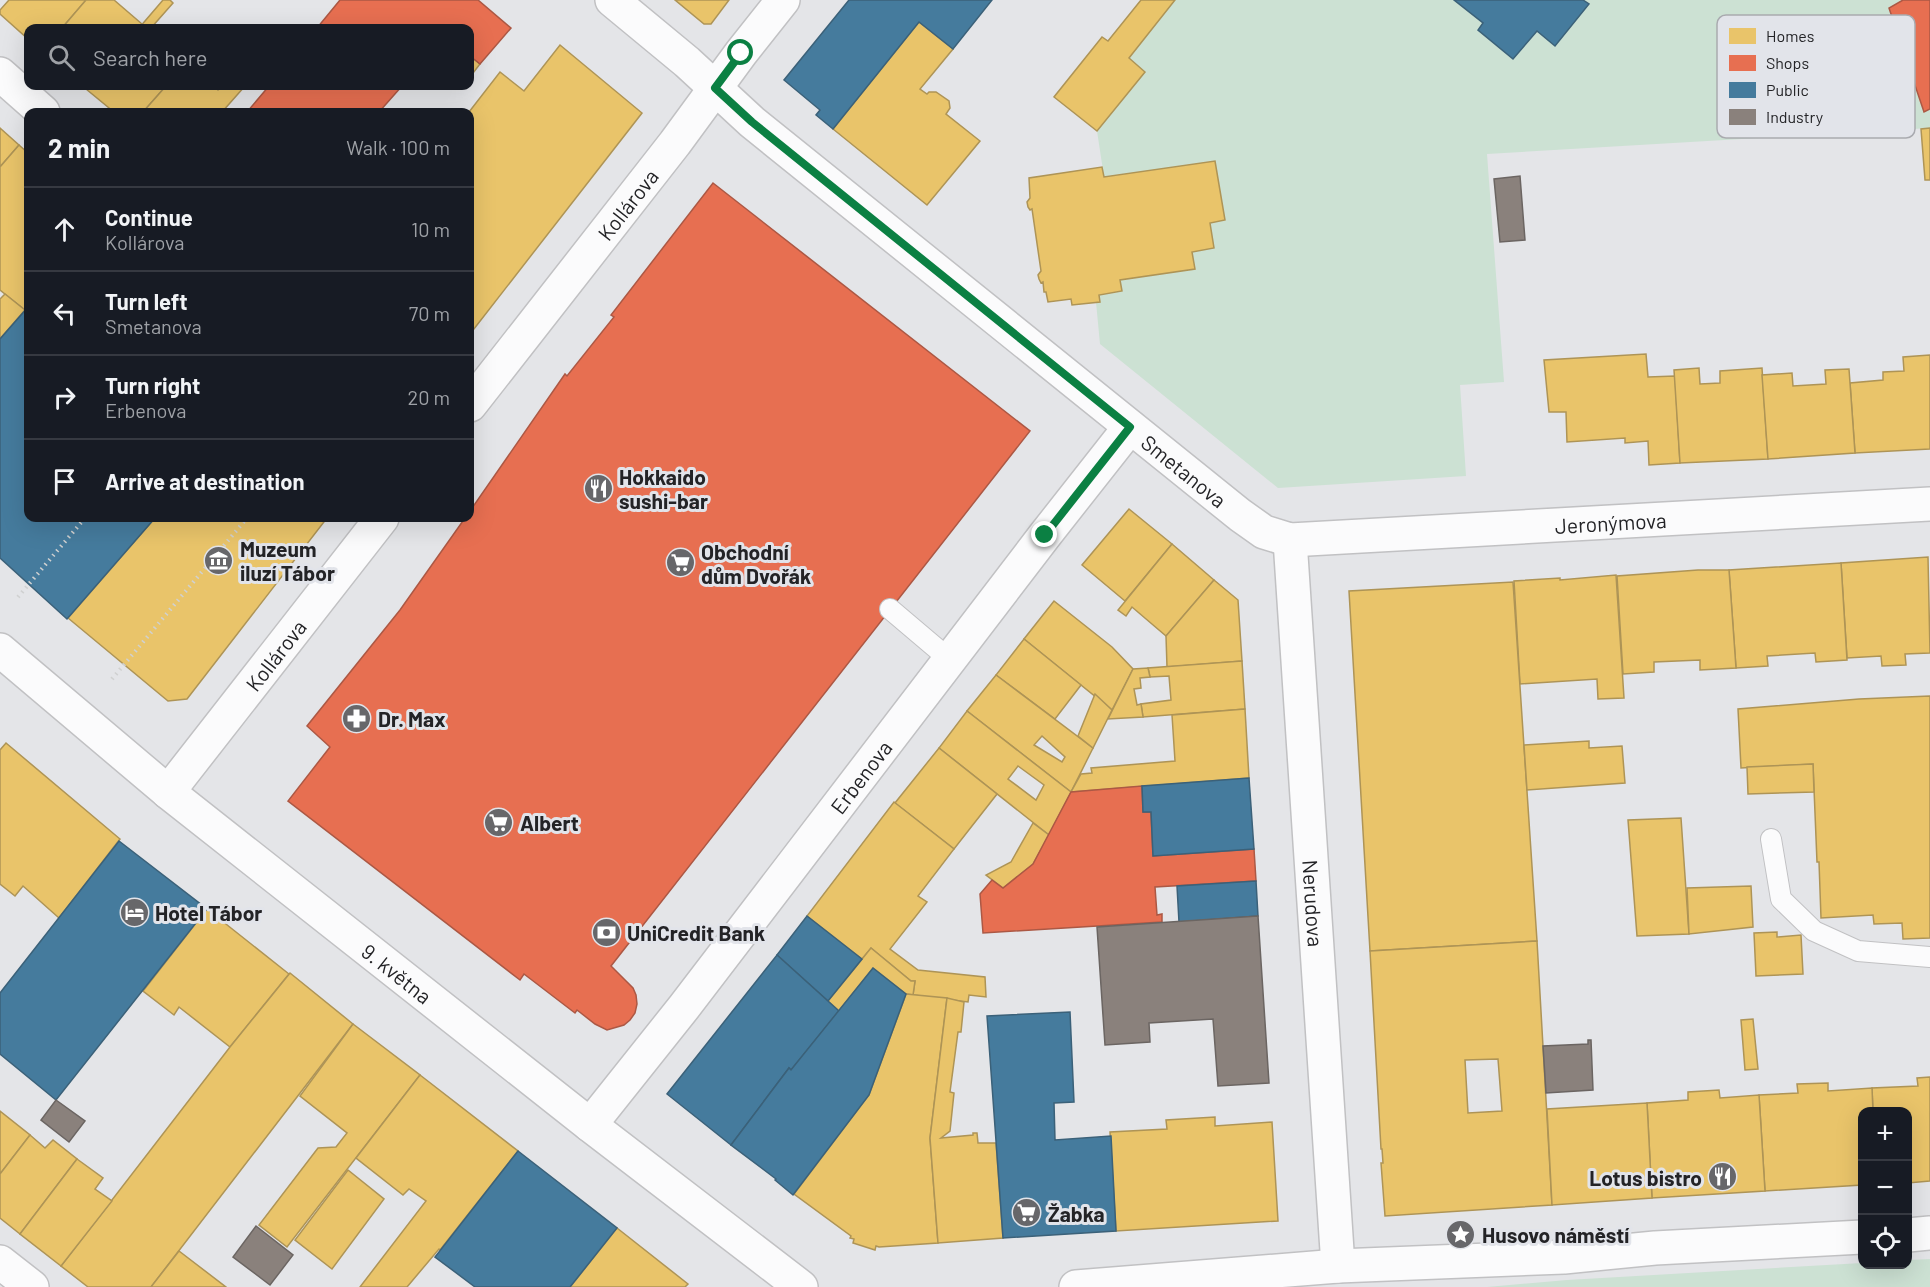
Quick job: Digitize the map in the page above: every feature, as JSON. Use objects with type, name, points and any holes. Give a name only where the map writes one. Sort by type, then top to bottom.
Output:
[{"type":"street","name":"Smetanova","points":[[612,0],[687,62],[752,122],[1240,515],[1264,532],[1290,540]]},
{"type":"street","name":"Kollárova","points":[[474,400],[675,143],[783,0]]},
{"type":"street","points":[[0,75],[38,108]]},
{"type":"street","name":"Erbenova","points":[[590,1125],[691,998],[949,659],[1130,427]]},
{"type":"street","name":"Jeronýmova","points":[[1290,540],[1930,504]]},
{"type":"street","name":"Kollárova","points":[[168,792],[379,522]]},
{"type":"street","name":"Nerudova","points":[[1290,540],[1338,1266]]},
{"type":"street","name":"9. května","points":[[0,650],[168,792],[590,1125],[801,1287]]},
{"type":"street","points":[[1912,1235],[1930,1233]]},
{"type":"street","points":[[1076,1287],[1338,1266],[1564,1257],[1655,1248],[1858,1237]]},
{"type":"street","points":[[0,1262],[32,1287]]},
{"type":"lane","points":[[890,609],[949,659]]},
{"type":"lane","points":[[1771,839],[1781,899],[1814,931],[1858,951],[1930,957]]},
{"type":"path","points":[[18,597],[82,522]]},
{"type":"path","points":[[112,679],[244,522]]},
{"type":"green space","points":[[1175,0],[1930,0],[1930,128],[1915,129],[1915,15],[1717,15],[1717,138],[1760,138],[1487,154],[1504,382],[1460,385],[1466,476],[1278,488],[1100,344],[1096,302],[1100,301],[1099,295],[1121,291],[1120,280],[1195,269],[1192,252],[1214,248],[1210,223],[1104,177],[1097,131],[1144,72],[1129,58]]},
{"type":"green space","points":[[1930,1259],[1930,1287],[1487,1287],[1567,1280],[1858,1263],[1858,1269],[1912,1269],[1912,1260]]},
{"type":"building: Homes","points":[[9,0],[86,0],[65,24],[24,24],[24,35],[0,14],[0,10]]},
{"type":"building: Homes","points":[[86,0],[114,0],[142,24],[65,24]]},
{"type":"building: Homes","points":[[163,0],[170,0],[173,3],[155,24],[142,24]]},
{"type":"building: Homes","points":[[675,0],[729,0],[711,24],[704,24]]},
{"type":"building: Homes","points":[[1141,0],[1175,0],[1129,58],[1145,72],[1097,131],[1054,97],[1102,37],[1108,41]]},
{"type":"building: Homes","points":[[919,22],[953,49],[920,89],[927,94],[936,92],[949,101],[950,108],[946,114],[980,141],[927,205],[833,129]]},
{"type":"building: Homes","points":[[560,45],[642,113],[474,329],[474,108],[472,108],[500,72],[524,91]]},
{"type":"building: Homes","points":[[474,59],[480,64],[474,72]]},
{"type":"building: Homes","points":[[87,90],[162,90],[147,108],[109,108]]},
{"type":"building: Homes","points":[[162,90],[241,90],[226,108],[147,108]]},
{"type":"building: Homes","points":[[0,128],[19,145],[0,167]]},
{"type":"building: Homes","points":[[1930,128],[1930,180],[1925,180],[1921,129]]},
{"type":"building: Homes","points":[[19,145],[24,149],[24,309],[0,290],[0,167]]},
{"type":"building: Homes","points":[[1215,161],[1225,220],[1210,223],[1214,248],[1192,252],[1195,269],[1120,280],[1122,291],[1099,295],[1100,302],[1072,305],[1071,299],[1048,302],[1043,282],[1041,283],[1038,275],[1041,271],[1032,209],[1030,210],[1027,202],[1030,198],[1029,178],[1102,167],[1104,177]]},
{"type":"building: Homes","points":[[5,294],[24,311],[0,339],[0,299]]},
{"type":"building: Homes","points":[[1646,354],[1648,377],[1675,376],[1680,463],[1649,465],[1648,441],[1625,443],[1625,438],[1567,442],[1566,412],[1549,412],[1544,360]]},
{"type":"building: Homes","points":[[1930,355],[1930,449],[1855,453],[1850,383],[1883,380],[1883,372],[1904,371],[1903,357]]},
{"type":"building: Homes","points":[[1699,368],[1700,384],[1720,383],[1720,371],[1762,368],[1768,459],[1680,463],[1674,370]]},
{"type":"building: Homes","points":[[1849,369],[1855,453],[1768,459],[1762,375],[1792,373],[1793,386],[1826,384],[1825,370]]},
{"type":"building: Homes","points":[[1129,509],[1172,544],[1125,601],[1082,565]]},
{"type":"building: Homes","points":[[152,522],[324,522],[187,699],[168,701],[68,618]]},
{"type":"building: Homes","points":[[1172,544],[1214,580],[1166,636],[1132,607],[1126,616],[1118,610]]},
{"type":"building: Homes","points":[[1928,557],[1930,653],[1905,654],[1906,665],[1882,666],[1881,656],[1847,658],[1841,563]]},
{"type":"building: Homes","points":[[1841,563],[1847,660],[1816,662],[1815,653],[1767,656],[1768,666],[1736,668],[1729,570]]},
{"type":"building: Homes","points":[[1729,570],[1736,668],[1700,670],[1700,660],[1654,662],[1654,672],[1623,674],[1617,576]]},
{"type":"building: Homes","points":[[1616,575],[1624,698],[1598,699],[1597,679],[1520,684],[1514,581]]},
{"type":"building: Homes","points":[[1214,580],[1238,600],[1242,661],[1167,667],[1166,636]]},
{"type":"building: Homes","points":[[1513,582],[1537,941],[1370,951],[1349,591]]},
{"type":"building: Homes","points":[[1054,601],[1112,647],[1133,669],[1112,710],[1024,639]]},
{"type":"building: Homes","points":[[1024,639],[1081,685],[1055,719],[996,675]]},
{"type":"building: Homes","points":[[1242,661],[1245,709],[1143,717],[1141,704],[1171,700],[1169,676],[1150,677],[1148,668]]},
{"type":"building: Homes","points":[[1148,668],[1150,677],[1140,678],[1141,688],[1134,689],[1137,705],[1141,704],[1143,717],[1108,719],[1133,669]]},
{"type":"building: Homes","points":[[996,675],[1093,748],[1071,792],[967,711]],"holes":[[[1042,736],[1065,757],[1062,762],[1034,745]]]},
{"type":"building: Homes","points":[[1095,694],[1112,710],[1093,748],[1078,736]]},
{"type":"building: Homes","points":[[1930,696],[1930,938],[1903,939],[1902,923],[1874,924],[1873,915],[1821,918],[1813,764],[1741,768],[1738,709],[1859,699]]},
{"type":"building: Homes","points":[[1245,709],[1249,778],[1071,792],[1081,774],[1092,773],[1091,768],[1175,761],[1172,715]]},
{"type":"building: Homes","points":[[967,711],[1071,792],[1049,835],[939,748]],"holes":[[[1018,766],[1044,785],[1036,800],[1008,779]]]},
{"type":"building: Homes","points":[[1589,741],[1589,748],[1622,746],[1625,783],[1527,790],[1524,745]]},
{"type":"building: Homes","points":[[6,743],[120,839],[59,918],[23,886],[15,896],[0,884],[0,750]]},
{"type":"building: Homes","points":[[939,748],[997,794],[954,849],[895,803]]},
{"type":"building: Homes","points":[[1813,764],[1814,792],[1748,794],[1747,767]]},
{"type":"building: Homes","points":[[894,802],[954,849],[918,896],[927,902],[890,949],[918,970],[985,977],[986,997],[969,995],[968,1002],[913,995],[915,981],[911,981],[871,948],[862,959],[807,916]]},
{"type":"building: Homes","points":[[1681,818],[1689,934],[1637,936],[1628,820]]},
{"type":"building: Homes","points":[[1033,823],[1049,835],[1033,864],[1003,888],[986,875],[1011,862]]},
{"type":"building: Homes","points":[[1751,886],[1753,927],[1689,934],[1687,888]]},
{"type":"building: Homes","points":[[207,909],[289,974],[230,1047],[179,1007],[174,1015],[143,991]]},
{"type":"building: Homes","points":[[1777,932],[1777,937],[1801,935],[1803,974],[1756,976],[1754,933]]},
{"type":"building: Homes","points":[[1537,941],[1552,1205],[1385,1216],[1370,951]],"holes":[[[1498,1059],[1502,1111],[1468,1113],[1465,1060]]]},
{"type":"building: Homes","points":[[871,948],[911,981],[915,981],[913,995],[906,994],[873,968],[839,1011],[828,1001]]},
{"type":"building: Homes","points":[[290,973],[353,1024],[151,1287],[88,1287],[61,1266]]},
{"type":"building: Homes","points":[[906,994],[947,998],[930,1138],[938,1243],[876,1246],[875,1250],[853,1243],[854,1239],[850,1238],[851,1236],[794,1194],[869,1095]]},
{"type":"building: Homes","points":[[947,998],[964,1002],[950,1092],[954,1093],[950,1131],[941,1138],[977,1133],[978,1143],[996,1143],[1003,1238],[938,1243],[930,1138]]},
{"type":"building: Homes","points":[[1753,1019],[1758,1069],[1745,1070],[1741,1020]]},
{"type":"building: Homes","points":[[353,1024],[420,1075],[287,1247],[259,1225],[318,1148],[336,1147],[347,1133],[300,1096]]},
{"type":"building: Homes","points":[[420,1075],[518,1151],[440,1250],[407,1287],[360,1287],[426,1201],[409,1189],[403,1195],[356,1158]]},
{"type":"building: Homes","points":[[1930,1077],[1930,1181],[1912,1183],[1912,1107],[1873,1107],[1872,1088],[1918,1086],[1917,1078]]},
{"type":"building: Homes","points":[[1828,1083],[1828,1091],[1872,1088],[1873,1107],[1858,1107],[1858,1185],[1765,1191],[1759,1095],[1798,1093],[1797,1084]]},
{"type":"building: Homes","points":[[1719,1090],[1720,1098],[1759,1095],[1765,1191],[1652,1198],[1647,1103],[1688,1100],[1688,1092]]},
{"type":"building: Homes","points":[[1647,1103],[1652,1198],[1552,1205],[1547,1109]]},
{"type":"building: Homes","points":[[0,1111],[30,1135],[0,1174]]},
{"type":"building: Homes","points":[[1215,1117],[1215,1126],[1272,1122],[1278,1221],[1116,1231],[1110,1132],[1167,1129],[1166,1120]]},
{"type":"building: Homes","points":[[30,1135],[45,1148],[53,1140],[77,1159],[20,1234],[0,1218],[0,1174]]},
{"type":"building: Homes","points":[[77,1159],[103,1178],[95,1189],[112,1201],[61,1266],[20,1234]]},
{"type":"building: Homes","points":[[348,1170],[384,1199],[332,1269],[295,1240]]},
{"type":"building: Homes","points":[[617,1228],[688,1284],[685,1287],[570,1287]]},
{"type":"building: Homes","points":[[179,1251],[226,1287],[151,1287]]},
{"type":"building: Shops","points":[[340,0],[478,0],[511,28],[480,64],[474,59],[474,24],[320,24]]},
{"type":"building: Shops","points":[[1903,0],[1930,0],[1930,109],[1924,112],[1915,85],[1915,15],[1891,15],[1889,8]]},
{"type":"building: Shops","points":[[266,90],[398,90],[383,108],[250,108]]},
{"type":"building: Shops","name":"Obchodní dům Dvořák","points":[[713,183],[1030,431],[611,966],[633,988],[637,1004],[630,1020],[624,1025],[607,1030],[577,1010],[575,1013],[524,974],[520,980],[288,801],[330,747],[307,726],[400,610],[462,522],[474,522],[474,505],[565,374],[567,376],[614,317],[611,315]]},
{"type":"building: Shops","points":[[1142,786],[1143,812],[1151,812],[1153,856],[1254,849],[1256,881],[1155,887],[1157,915],[1162,914],[1162,922],[983,933],[980,894],[992,880],[1003,888],[1033,864],[1071,792]]},
{"type":"building: Public","points":[[849,0],[992,0],[953,49],[919,22],[833,129],[816,115],[820,110],[784,80]]},
{"type":"building: Public","points":[[1454,0],[1583,0],[1589,4],[1555,46],[1537,31],[1513,59],[1478,30],[1483,23]]},
{"type":"building: Public","points":[[24,312],[24,522],[152,522],[67,619],[0,558],[0,339]]},
{"type":"building: Public","points":[[1249,778],[1254,849],[1153,856],[1151,812],[1143,812],[1142,786]]},
{"type":"building: Public","points":[[119,841],[207,909],[56,1100],[0,1054],[0,993]]},
{"type":"building: Public","points":[[1256,881],[1258,916],[1179,922],[1177,886]]},
{"type":"building: Public","points":[[807,916],[862,959],[828,1001],[777,955]]},
{"type":"building: Public","points":[[777,955],[839,1011],[791,1070],[789,1068],[731,1145],[667,1094]]},
{"type":"building: Public","points":[[873,968],[906,994],[869,1095],[793,1195],[731,1145],[789,1068],[791,1070]]},
{"type":"building: Public","points":[[1070,1012],[1074,1102],[1054,1103],[1055,1140],[1111,1136],[1116,1231],[1003,1238],[987,1016]]},
{"type":"building: Public","points":[[518,1151],[617,1228],[570,1287],[475,1287],[435,1257]]},
{"type":"building: Industry","points":[[1520,176],[1525,240],[1500,242],[1494,179]]},
{"type":"building: Industry","points":[[1258,916],[1269,1083],[1218,1086],[1213,1019],[1149,1023],[1150,1042],[1105,1045],[1097,927]]},
{"type":"building: Industry","points":[[1588,1040],[1591,1040],[1593,1090],[1546,1093],[1543,1046],[1588,1044]]},
{"type":"building: Industry","points":[[56,1100],[85,1121],[69,1142],[41,1120]]},
{"type":"building: Industry","points":[[256,1226],[293,1255],[270,1285],[233,1257]]},
{"type":"place","name":"Hokkaido sushi-bar","points":[[598,488]]},
{"type":"place","name":"Muzeum iluzí Tábor","points":[[219,560]]},
{"type":"place","name":"Obchodní dům Dvořák","points":[[680,563]]},
{"type":"place","name":"Dr. Max","points":[[357,718]]},
{"type":"place","name":"Albert","points":[[499,822]]},
{"type":"place","name":"Hotel Tábor","points":[[134,912]]},
{"type":"place","name":"UniCredit Bank","points":[[606,932]]},
{"type":"place","name":"Lotus bistro","points":[[1723,1177]]},
{"type":"place","name":"Žabka","points":[[1027,1213]]},
{"type":"place","name":"Husovo náměstí","points":[[1461,1234]]},
{"type":"route","points":[[741,53],[715,88],[752,122],[1130,427],[1045,535]]}]
